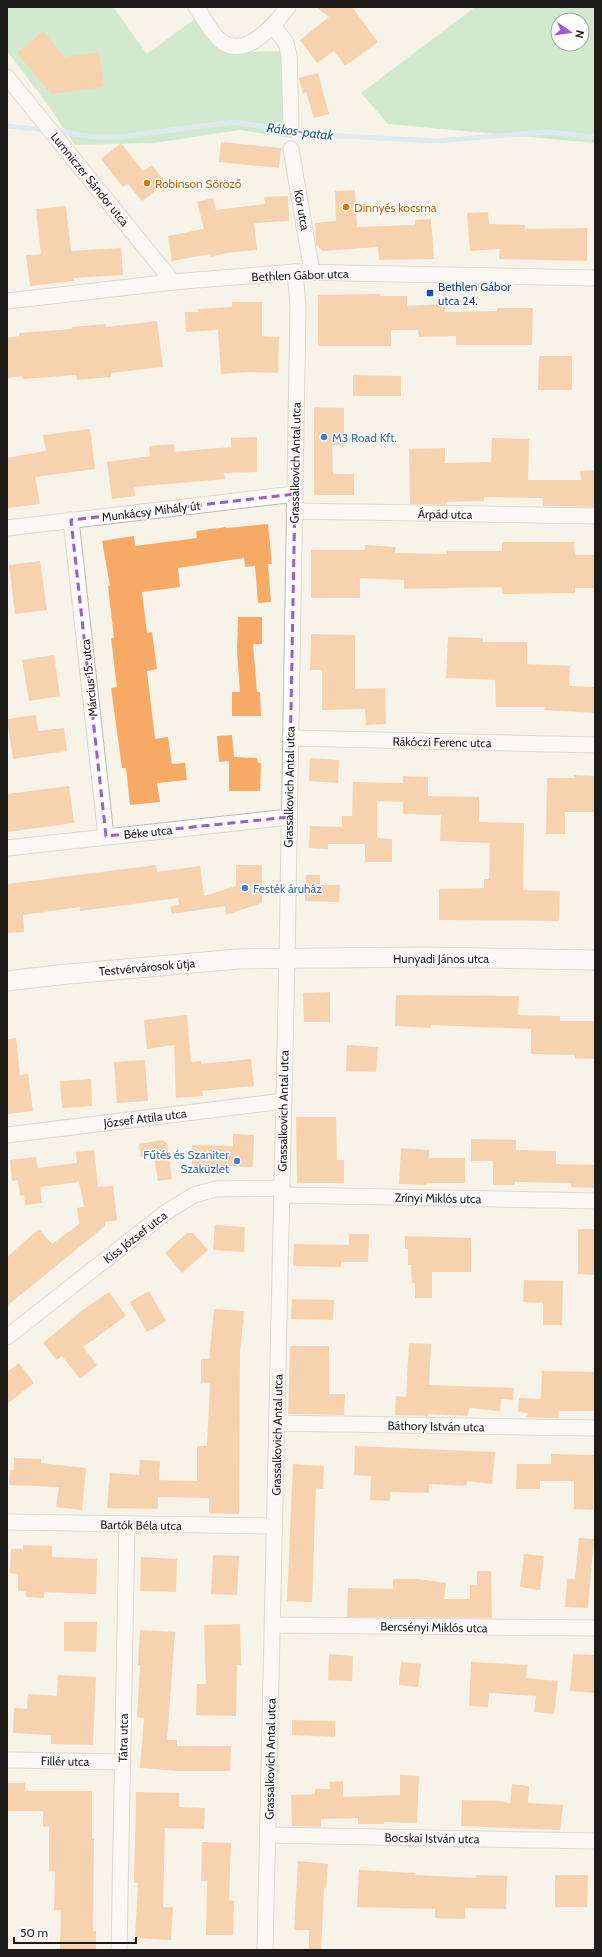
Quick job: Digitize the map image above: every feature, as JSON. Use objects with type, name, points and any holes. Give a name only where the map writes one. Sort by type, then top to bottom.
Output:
[{"type":"street","points":[[196,7],[217,37],[224,43],[234,46],[247,45],[258,38],[273,25],[288,7]]},
{"type":"street","points":[[273,25],[286,43],[289,55],[291,125]]},
{"type":"street","name":"Lumniczer Sándor utca","points":[[7,77],[173,282]]},
{"type":"street","name":"Kör utca","points":[[292,149],[312,272]]},
{"type":"street","name":"Bethlen Gábor utca","points":[[7,301],[173,282],[295,272],[595,278]]},
{"type":"street","name":"Grassalkovich Antal utca","points":[[266,1950],[287,958],[298,306],[295,272]]},
{"type":"street","name":"Munkácsy Mihály út","points":[[7,528],[295,494]]},
{"type":"street","name":"Árpád utca","points":[[294,511],[595,516]]},
{"type":"street","name":"Március 15. utca","points":[[71,520],[106,836]]},
{"type":"street","name":"Rákóczi Ferenc utca","points":[[290,738],[595,745]]},
{"type":"street","name":"Béke utca","points":[[7,848],[289,817]]},
{"type":"street","name":"Hunyadi János utca","points":[[287,958],[424,957],[595,960]]},
{"type":"street","name":"Testvérvárosok útja","points":[[7,981],[237,959],[287,958]]},
{"type":"street","name":"József Attila utca","points":[[7,1135],[284,1101]]},
{"type":"street","name":"Kiss József utca","points":[[7,1337],[165,1214],[188,1198],[204,1192],[216,1190],[282,1192]]},
{"type":"street","name":"Zrínyi Miklós utca","points":[[282,1192],[595,1201]]},
{"type":"street","name":"Báthory István utca","points":[[277,1423],[595,1428]]},
{"type":"street","name":"Bartók Béla utca","points":[[7,1522],[127,1525],[275,1526]]},
{"type":"street","name":"Tátra utca","points":[[120,1950],[127,1525]]},
{"type":"street","name":"Bercsényi Miklós utca","points":[[273,1625],[595,1628]]},
{"type":"street","name":"Fillér utca","points":[[7,1760],[123,1762]]},
{"type":"street","name":"Bocskai István utca","points":[[268,1835],[595,1841]]},
{"type":"highlighted area","points":[[295,494],[289,817],[106,836],[71,520]]},
{"type":"green space","points":[[7,7],[113,7],[147,54],[196,18],[241,52],[286,51],[292,138],[240,130],[154,143],[75,145],[45,101],[7,51]]},
{"type":"green space","points":[[475,7],[595,7],[595,143],[388,124],[361,93]]},
{"type":"building","points":[[316,7],[352,7],[378,42],[345,66],[334,51],[317,63],[300,40],[329,17]]},
{"type":"building","points":[[43,31],[64,57],[99,52],[104,87],[51,94],[17,53]]},
{"type":"building","points":[[318,73],[329,114],[314,118],[306,92],[303,94],[299,78]]},
{"type":"building","points":[[221,142],[281,148],[279,168],[219,162]]},
{"type":"building","points":[[121,143],[143,171],[152,165],[166,183],[142,201],[128,184],[123,187],[101,159]]},
{"type":"building","points":[[355,190],[357,227],[415,225],[415,220],[431,219],[434,259],[379,260],[378,247],[322,251],[316,244],[315,223],[336,221],[335,191]]},
{"type":"building","points":[[288,196],[289,221],[254,223],[257,250],[227,253],[211,257],[210,254],[172,261],[168,236],[204,229],[197,202],[213,198],[216,210],[265,204],[264,197]]},
{"type":"building","points":[[66,206],[71,251],[121,248],[123,275],[74,278],[74,281],[30,286],[26,255],[41,254],[36,209]]},
{"type":"building","points":[[488,212],[489,224],[525,225],[525,229],[587,228],[587,261],[499,259],[500,249],[470,251],[467,213]]},
{"type":"building","points":[[380,294],[380,296],[407,296],[407,306],[445,304],[445,312],[497,311],[497,308],[533,308],[532,345],[456,345],[456,336],[419,337],[418,330],[391,330],[391,346],[318,346],[318,295]]},
{"type":"building","points":[[232,302],[262,302],[262,336],[279,337],[278,373],[249,372],[221,374],[218,330],[186,332],[185,312],[198,312],[198,309],[232,307]]},
{"type":"building","points":[[157,321],[163,367],[111,373],[111,377],[77,380],[76,375],[23,379],[22,376],[7,378],[7,338],[19,336],[19,333],[72,329],[72,327],[106,324],[106,327]]},
{"type":"building","points":[[539,356],[572,356],[572,390],[538,390]]},
{"type":"building","points":[[353,375],[401,376],[401,396],[353,396]]},
{"type":"building","points":[[314,407],[344,408],[344,446],[332,445],[333,474],[354,474],[354,495],[314,495]]},
{"type":"building","points":[[90,429],[95,469],[35,477],[40,504],[7,508],[7,458],[46,451],[43,435]]},
{"type":"building","points":[[257,437],[257,472],[224,473],[225,479],[134,487],[135,496],[112,499],[107,462],[150,456],[149,446],[174,444],[174,452],[231,447],[231,438]]},
{"type":"building","points":[[492,438],[529,439],[528,480],[581,480],[580,471],[595,470],[595,507],[543,506],[542,498],[484,497],[484,501],[446,502],[446,505],[410,504],[409,449],[445,448],[445,463],[491,462]]},
{"type":"building","points":[[268,524],[272,564],[268,564],[271,602],[258,603],[255,566],[245,567],[244,558],[178,568],[180,587],[142,592],[147,633],[152,632],[157,669],[147,671],[155,739],[168,737],[172,764],[185,763],[187,780],[157,783],[160,802],[130,805],[126,768],[122,768],[111,688],[117,687],[111,638],[114,638],[108,586],[110,586],[102,541],[134,536],[135,546],[197,538],[196,531]]},
{"type":"building","points":[[502,542],[574,542],[575,555],[595,555],[595,588],[575,588],[575,593],[502,594],[502,587],[404,589],[404,580],[360,578],[360,598],[311,598],[311,550],[365,550],[365,545],[396,547],[395,553],[447,554],[447,551],[502,551]]},
{"type":"building","points":[[40,561],[47,610],[15,614],[9,565]]},
{"type":"building","points":[[238,617],[262,617],[262,644],[253,644],[257,692],[260,692],[261,716],[232,716],[232,692],[240,692],[237,652]]},
{"type":"building","points":[[311,634],[355,635],[355,689],[385,688],[386,724],[366,725],[365,709],[322,710],[322,670],[310,670]]},
{"type":"building","points":[[448,637],[483,638],[483,642],[527,642],[527,664],[570,666],[569,686],[595,687],[595,713],[544,710],[545,707],[496,707],[495,680],[446,678]]},
{"type":"building","points":[[54,655],[60,696],[29,701],[22,660]]},
{"type":"building","points":[[36,715],[38,731],[64,728],[67,751],[13,759],[7,719]]},
{"type":"building","points":[[232,735],[234,757],[257,758],[258,763],[261,763],[260,791],[229,791],[229,761],[219,762],[217,736]]},
{"type":"building","points":[[310,758],[339,760],[338,783],[309,781]]},
{"type":"building","points":[[574,775],[595,776],[595,812],[565,812],[565,834],[546,834],[547,778],[574,778]]},
{"type":"building","points":[[403,776],[428,777],[428,796],[479,797],[479,822],[524,823],[523,890],[560,891],[559,921],[439,920],[439,889],[484,888],[484,879],[489,879],[490,843],[440,841],[441,815],[403,814],[403,802],[377,801],[377,838],[392,839],[392,862],[365,862],[365,844],[328,844],[328,849],[309,848],[310,826],[342,827],[342,816],[352,816],[353,782],[403,783]]},
{"type":"building","points":[[69,786],[74,823],[7,832],[7,794]]},
{"type":"building","points":[[156,865],[157,872],[200,866],[204,896],[236,886],[236,865],[262,865],[262,903],[226,915],[225,906],[172,914],[170,907],[179,904],[178,898],[80,911],[80,907],[23,915],[24,932],[7,933],[7,884]]},
{"type":"building","points":[[306,875],[320,875],[320,885],[340,885],[339,902],[305,901]]},
{"type":"building","points":[[330,992],[330,1022],[304,1022],[303,993]]},
{"type":"building","points":[[396,995],[519,996],[518,1015],[560,1016],[560,1021],[595,1021],[595,1059],[575,1058],[575,1055],[531,1054],[531,1029],[431,1025],[431,1028],[395,1026]]},
{"type":"building","points":[[187,1015],[191,1062],[201,1061],[201,1064],[251,1059],[254,1086],[202,1091],[203,1096],[176,1098],[174,1045],[147,1049],[144,1020]]},
{"type":"building","points":[[16,1038],[20,1075],[28,1074],[33,1111],[7,1114],[7,1039]]},
{"type":"building","points":[[347,1045],[378,1047],[376,1072],[346,1071]]},
{"type":"building","points":[[145,1060],[148,1101],[117,1103],[114,1062]]},
{"type":"building","points":[[91,1079],[92,1106],[62,1108],[60,1081]]},
{"type":"building","points":[[296,1117],[336,1117],[337,1160],[344,1160],[344,1183],[297,1183]]},
{"type":"building","points":[[233,1134],[254,1135],[253,1167],[192,1165],[192,1145],[233,1146]]},
{"type":"building","points":[[471,1139],[516,1140],[516,1150],[556,1151],[556,1164],[595,1165],[595,1188],[571,1187],[571,1183],[515,1182],[515,1185],[493,1185],[493,1161],[471,1161]]},
{"type":"building","points":[[162,1140],[167,1143],[172,1179],[158,1181],[154,1155],[141,1157],[139,1144]]},
{"type":"building","points":[[401,1148],[429,1150],[429,1158],[465,1158],[465,1183],[427,1183],[427,1185],[399,1184]]},
{"type":"building","points":[[94,1150],[98,1187],[113,1186],[117,1220],[105,1222],[105,1226],[7,1306],[7,1257],[39,1229],[52,1244],[79,1224],[77,1208],[84,1207],[79,1182],[40,1187],[42,1203],[25,1205],[24,1195],[20,1196],[18,1180],[12,1181],[10,1160],[36,1157],[38,1168],[77,1163],[76,1152]]},
{"type":"building","points":[[215,1225],[245,1227],[244,1252],[213,1250]]},
{"type":"building","points":[[578,1229],[595,1229],[595,1275],[578,1274]]},
{"type":"building","points":[[187,1233],[193,1233],[208,1250],[182,1273],[165,1253]]},
{"type":"building","points":[[349,1234],[369,1234],[368,1262],[341,1262],[341,1267],[293,1266],[294,1244],[349,1245]]},
{"type":"building","points":[[405,1236],[471,1238],[471,1272],[432,1272],[432,1298],[415,1298],[415,1283],[412,1283],[411,1265],[408,1265],[408,1249],[405,1249]]},
{"type":"building","points":[[524,1280],[563,1281],[562,1325],[543,1325],[543,1303],[523,1302]]},
{"type":"building","points":[[149,1291],[166,1321],[147,1332],[130,1302]]},
{"type":"building","points":[[109,1292],[126,1316],[83,1347],[97,1365],[80,1379],[62,1356],[57,1360],[43,1343],[84,1309]]},
{"type":"building","points":[[292,1299],[334,1300],[333,1320],[291,1319]]},
{"type":"building","points":[[214,1309],[244,1311],[240,1353],[239,1514],[209,1513],[209,1498],[158,1497],[158,1509],[107,1508],[110,1473],[139,1475],[140,1460],[160,1461],[159,1480],[197,1481],[197,1446],[207,1446],[210,1383],[201,1383],[201,1359],[209,1359]]},
{"type":"building","points":[[409,1343],[431,1344],[429,1385],[514,1388],[513,1400],[501,1399],[500,1411],[469,1408],[468,1416],[428,1414],[428,1416],[395,1415],[396,1396],[406,1397]]},
{"type":"building","points":[[290,1346],[329,1346],[329,1394],[345,1394],[344,1415],[288,1414]]},
{"type":"building","points":[[19,1363],[34,1383],[7,1404],[7,1372]]},
{"type":"building","points":[[542,1371],[595,1372],[595,1411],[559,1411],[558,1418],[527,1417],[528,1413],[518,1412],[519,1398],[541,1399]]},
{"type":"building","points":[[355,1446],[495,1452],[492,1484],[467,1481],[466,1486],[429,1484],[429,1493],[390,1492],[390,1501],[370,1500],[371,1476],[354,1475]]},
{"type":"building","points":[[551,1454],[594,1455],[593,1510],[574,1509],[574,1481],[540,1481],[540,1489],[516,1489],[517,1464],[551,1464]]},
{"type":"building","points":[[14,1458],[41,1459],[41,1463],[86,1468],[82,1510],[56,1507],[59,1487],[9,1485],[10,1470],[14,1470]]},
{"type":"building","points":[[293,1464],[324,1466],[323,1489],[316,1488],[312,1602],[287,1601]]},
{"type":"building","points":[[579,1538],[594,1539],[588,1608],[565,1607],[567,1579],[575,1579]]},
{"type":"building","points":[[23,1545],[52,1546],[52,1557],[97,1559],[96,1594],[44,1592],[44,1598],[26,1597],[26,1591],[18,1591],[18,1574],[10,1573],[11,1549],[23,1549]]},
{"type":"building","points":[[524,1554],[544,1556],[540,1590],[520,1587]]},
{"type":"building","points":[[213,1555],[239,1556],[237,1595],[211,1594]]},
{"type":"building","points":[[141,1557],[177,1559],[176,1592],[140,1591]]},
{"type":"building","points":[[477,1571],[491,1571],[492,1618],[347,1617],[348,1588],[393,1589],[393,1579],[418,1579],[446,1583],[444,1599],[470,1599],[470,1585],[477,1585]]},
{"type":"building","points":[[64,1622],[97,1622],[96,1652],[64,1651]]},
{"type":"building","points":[[240,1624],[241,1665],[237,1665],[236,1716],[196,1715],[197,1684],[206,1684],[204,1625]]},
{"type":"building","points":[[140,1630],[175,1632],[167,1740],[177,1740],[177,1746],[231,1746],[230,1771],[179,1771],[140,1768],[144,1718],[137,1717],[140,1665],[138,1665]]},
{"type":"building","points":[[329,1654],[353,1656],[352,1681],[328,1680]]},
{"type":"building","points":[[573,1654],[595,1655],[595,1693],[570,1691]]},
{"type":"building","points":[[401,1662],[421,1664],[418,1687],[399,1685]]},
{"type":"building","points":[[471,1662],[527,1665],[526,1678],[558,1681],[554,1714],[534,1712],[536,1696],[489,1693],[488,1707],[469,1706]]},
{"type":"building","points":[[58,1675],[96,1677],[93,1745],[51,1744],[51,1735],[13,1733],[14,1708],[27,1709],[28,1694],[57,1696]]},
{"type":"building","points":[[292,1720],[335,1721],[335,1737],[292,1735]]},
{"type":"building","points":[[400,1775],[419,1776],[417,1823],[384,1822],[384,1824],[358,1824],[358,1818],[321,1819],[321,1827],[292,1826],[291,1795],[315,1794],[315,1789],[330,1789],[330,1782],[343,1781],[343,1797],[400,1795]]},
{"type":"building","points":[[7,1783],[25,1783],[25,1791],[92,1791],[92,1839],[94,1839],[93,1931],[96,1931],[96,1950],[60,1950],[61,1910],[54,1910],[55,1871],[49,1871],[49,1826],[43,1827],[43,1811],[7,1811]]},
{"type":"building","points":[[512,1784],[529,1786],[528,1803],[563,1805],[560,1830],[461,1826],[462,1800],[502,1801],[510,1804]]},
{"type":"building","points":[[136,1792],[179,1793],[179,1807],[205,1808],[204,1829],[165,1828],[163,1907],[173,1907],[171,1940],[135,1938],[138,1883],[134,1883]]},
{"type":"building","points":[[202,1842],[231,1843],[229,1900],[234,1901],[233,1935],[206,1935],[207,1881],[201,1881]]},
{"type":"building","points":[[298,1861],[328,1864],[326,1888],[324,1888],[321,1950],[309,1950],[309,1930],[294,1930]]},
{"type":"building","points":[[359,1870],[476,1878],[476,1875],[507,1876],[506,1909],[465,1908],[465,1919],[435,1918],[435,1909],[357,1907]]},
{"type":"building","points":[[555,1875],[588,1875],[587,1907],[555,1907]]},
{"type":"waterway","name":"Rákos-patak","points":[[55,131],[94,137],[119,137],[233,122],[321,135],[437,141],[547,132],[595,137]]},
{"type":"waterway","name":"Rákos-patak","points":[[7,126],[45,130]]},
{"type":"place","name":"Robinson Söröző","points":[[147,183]]},
{"type":"place","name":"Dinnyés kocsma","points":[[346,207]]},
{"type":"place","name":"Bethlen Gábor utca 24.","points":[[430,293]]},
{"type":"place","name":"M3 Road Kft.","points":[[324,437]]},
{"type":"place","name":"Festék áruház","points":[[245,888]]},
{"type":"place","name":"Fűtés és Szaniter Szaküzlet","points":[[237,1161]]}]
